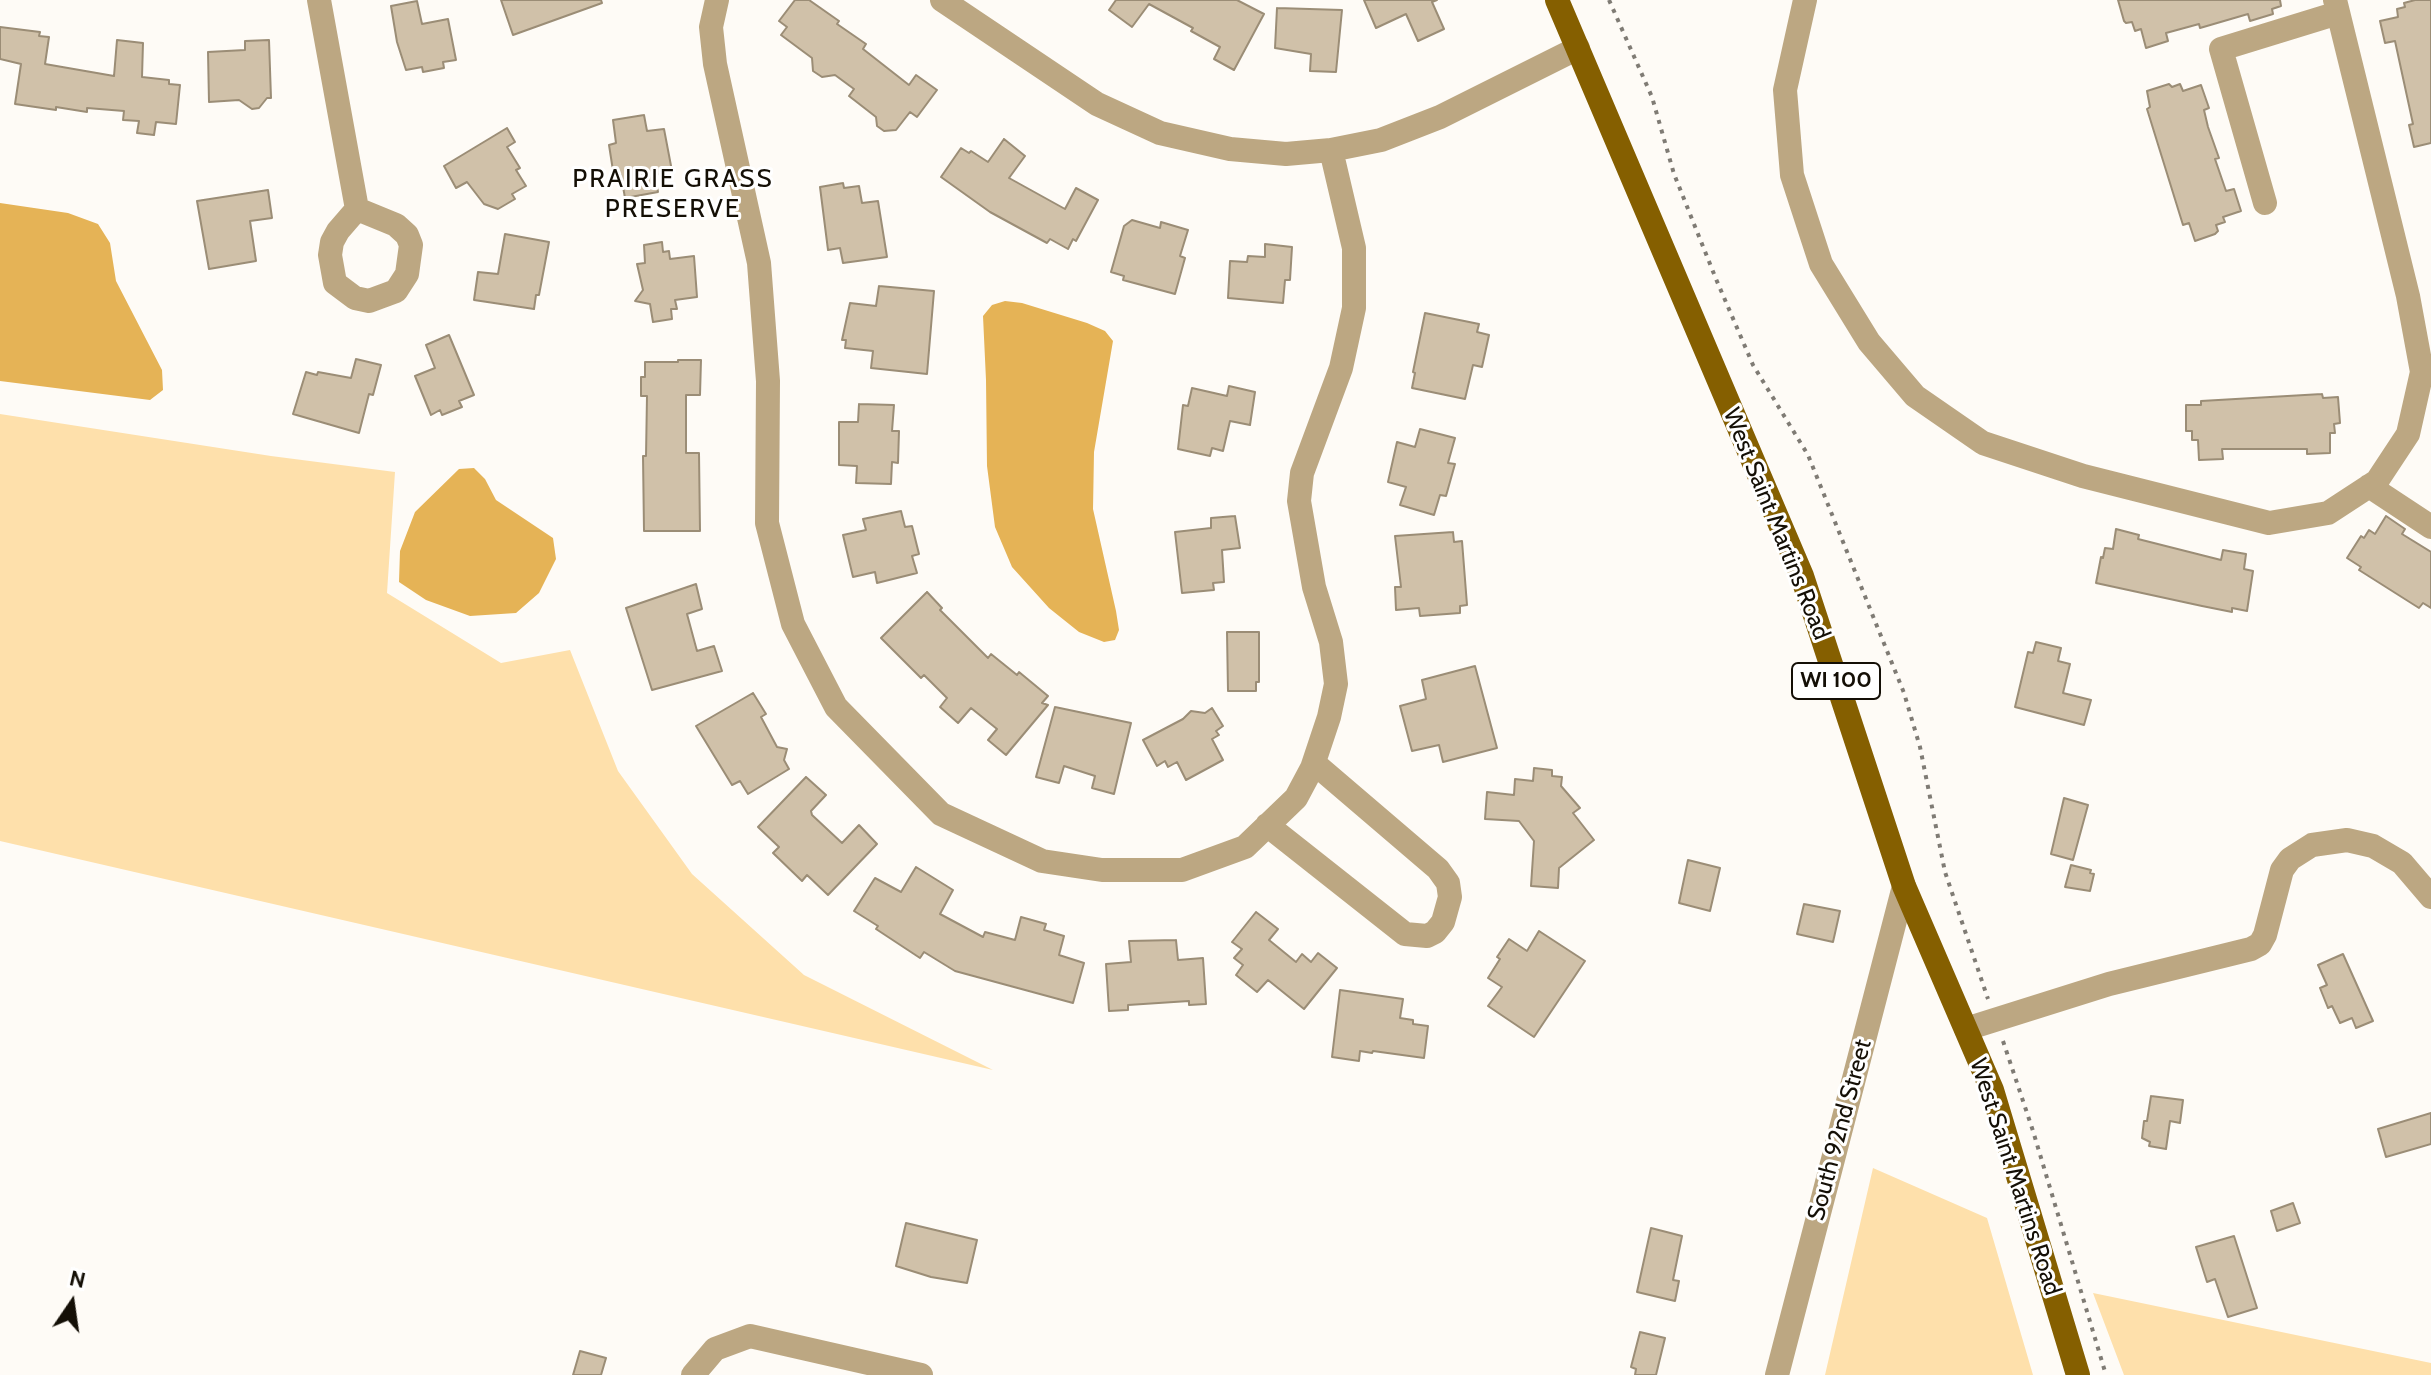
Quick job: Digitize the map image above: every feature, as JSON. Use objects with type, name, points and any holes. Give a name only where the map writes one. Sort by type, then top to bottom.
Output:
[{"type":"main road","name":"West Saint Martins Road","points":[[1557,0],[1802,576],[1904,886],[1992,1090],[2078,1375]]},
{"type":"street","points":[[319,0],[357,209]]},
{"type":"street","points":[[717,0],[711,27],[715,64],[759,263],[768,381],[767,523],[793,624],[836,707],[941,814],[1042,861],[1102,870],[1182,870],[1245,847],[1296,798],[1314,763],[1336,684],[1331,642],[1314,587],[1299,501],[1302,473],[1341,368],[1354,308],[1354,248],[1331,150]]},
{"type":"street","points":[[942,0],[1097,104],[1160,133],[1244,150],[1286,154],[1331,150],[1381,140],[1440,117],[1578,48]]},
{"type":"street","points":[[1805,0],[1785,90],[1792,175],[1821,264],[1869,342],[1915,396],[1983,443],[2083,476],[2269,523],[2328,513],[2377,481],[2408,434],[2425,357],[2337,6],[2221,49],[2265,203]]},
{"type":"street","points":[[2369,486],[2431,527]]},
{"type":"street","points":[[1267,825],[1405,934],[1427,936],[1443,922],[1450,897],[1448,883],[1438,869],[1314,763]]},
{"type":"street","points":[[1966,1029],[2109,984],[2251,949],[2260,944],[2265,935],[2282,870],[2290,859],[2312,845],[2347,840],[2373,846],[2402,863],[2431,897]]},
{"type":"street","name":"South 92nd Street","points":[[1777,1375],[1904,886]]},
{"type":"street","points":[[693,1375],[715,1349],[750,1336],[921,1375]]},
{"type":"path","points":[[1609,0],[1652,97],[1674,174],[1716,279],[1758,374],[1808,455],[1904,693],[1920,747],[1945,872],[2033,1131],[2106,1375]]},
{"type":"shaded area","points":[[0,203],[68,213],[98,224],[110,243],[116,281],[162,370],[163,390],[150,400],[0,381]]},
{"type":"shaded area","points":[[1005,301],[1022,303],[1087,323],[1105,331],[1113,341],[1094,452],[1093,509],[1116,611],[1119,630],[1115,640],[1104,642],[1079,632],[1049,608],[1012,567],[995,527],[987,466],[983,316],[992,305]]},
{"type":"shaded area","points":[[0,414],[395,472],[387,593],[501,663],[570,650],[618,771],[692,874],[804,975],[993,1070],[0,841]]},
{"type":"shaded area","points":[[474,468],[485,479],[496,500],[553,538],[556,559],[539,593],[516,613],[470,616],[426,600],[399,582],[400,551],[415,512],[459,469]]},
{"type":"shaded area","points":[[1873,1168],[1987,1218],[2033,1375],[1825,1375]]},
{"type":"shaded area","points":[[2093,1293],[2431,1363],[2431,1375],[2124,1375]]},
{"type":"building","points":[[501,0],[601,0],[602,3],[513,35]]},
{"type":"building","points":[[795,0],[809,0],[839,21],[837,24],[866,44],[863,49],[909,85],[916,75],[937,90],[917,117],[910,112],[896,130],[884,131],[877,126],[876,117],[849,96],[854,89],[835,75],[822,77],[813,71],[812,58],[781,35],[787,27],[779,21]]},
{"type":"building","points":[[1116,0],[1237,0],[1264,14],[1234,70],[1214,59],[1220,47],[1191,31],[1193,28],[1149,4],[1132,27],[1109,10]]},
{"type":"building","points":[[1364,0],[1437,0],[1432,2],[1444,29],[1418,41],[1406,14],[1376,28]]},
{"type":"building","points":[[2118,0],[2280,0],[2281,6],[2272,9],[2273,14],[2250,21],[2248,14],[2200,28],[2199,24],[2166,33],[2168,41],[2146,48],[2141,29],[2135,31],[2132,22],[2124,21]]},
{"type":"building","points":[[2415,0],[2431,0],[2431,143],[2414,147],[2409,125],[2413,124],[2395,41],[2385,43],[2380,21],[2398,17],[2397,9]]},
{"type":"building","points":[[417,1],[422,24],[448,19],[456,60],[443,62],[444,68],[423,72],[422,67],[406,70],[391,6]]},
{"type":"building","points":[[1277,8],[1342,10],[1336,72],[1310,71],[1311,54],[1275,48]]},
{"type":"building","points":[[0,27],[40,32],[39,36],[49,37],[45,64],[114,76],[117,40],[143,43],[142,77],[169,80],[169,84],[180,85],[176,124],[156,122],[154,135],[137,133],[139,121],[123,120],[124,111],[87,108],[87,112],[15,104],[21,64],[0,59]]},
{"type":"building","points":[[269,40],[271,98],[267,98],[259,108],[252,109],[239,100],[209,102],[208,52],[245,50],[245,41]]},
{"type":"building","points":[[2169,84],[2172,87],[2180,84],[2183,91],[2201,85],[2209,108],[2204,110],[2208,127],[2219,158],[2215,159],[2226,191],[2234,189],[2241,211],[2223,217],[2225,222],[2216,225],[2218,231],[2215,234],[2195,241],[2189,223],[2183,225],[2147,109],[2150,107],[2147,91]]},
{"type":"building","points":[[644,115],[647,131],[664,129],[672,171],[655,175],[658,192],[625,198],[621,175],[614,177],[609,145],[616,143],[613,120]]},
{"type":"building","points":[[507,128],[515,142],[507,147],[520,168],[516,170],[526,186],[512,194],[515,199],[498,209],[484,204],[467,182],[456,188],[444,166]]},
{"type":"building","points":[[1004,139],[1025,156],[1009,178],[1065,209],[1076,188],[1098,200],[1076,241],[1073,239],[1068,249],[1050,239],[1047,243],[990,212],[941,177],[961,148],[988,162]]},
{"type":"building","points":[[843,183],[844,188],[859,186],[862,203],[878,201],[887,257],[843,263],[840,248],[828,250],[820,187]]},
{"type":"building","points":[[268,190],[272,218],[250,221],[256,261],[209,269],[197,201]]},
{"type":"building","points":[[1132,220],[1160,228],[1161,222],[1188,230],[1180,256],[1185,258],[1175,294],[1123,280],[1124,276],[1111,272],[1124,226]]},
{"type":"building","points":[[505,234],[549,242],[534,309],[474,300],[478,272],[498,274]]},
{"type":"building","points":[[662,242],[663,252],[669,251],[670,259],[694,256],[697,297],[675,300],[677,309],[671,309],[672,319],[653,322],[650,304],[635,301],[643,290],[637,264],[645,263],[644,245]]},
{"type":"building","points":[[1265,244],[1292,247],[1290,280],[1285,280],[1283,303],[1228,298],[1230,261],[1247,262],[1248,256],[1265,257]]},
{"type":"building","points":[[879,286],[934,291],[927,374],[871,368],[873,351],[845,348],[846,340],[842,340],[850,303],[876,306]]},
{"type":"building","points":[[1425,313],[1479,324],[1477,332],[1489,335],[1482,367],[1473,365],[1465,399],[1412,388]]},
{"type":"building","points":[[449,335],[474,395],[459,401],[462,407],[442,415],[440,410],[431,415],[415,376],[435,368],[426,345]]},
{"type":"building","points":[[356,359],[381,365],[373,395],[369,394],[359,433],[293,414],[306,372],[351,378]]},
{"type":"building","points":[[701,360],[700,395],[686,395],[686,453],[699,453],[700,531],[644,531],[643,456],[646,456],[647,396],[641,396],[641,377],[645,377],[645,362]]},
{"type":"building","points":[[1229,386],[1255,392],[1250,425],[1230,421],[1223,451],[1212,448],[1210,456],[1178,449],[1183,405],[1188,406],[1192,388],[1227,396]]},
{"type":"building","points":[[2322,394],[2323,398],[2338,397],[2340,423],[2334,424],[2335,433],[2330,433],[2330,453],[2307,454],[2307,449],[2222,449],[2223,459],[2199,460],[2198,440],[2192,440],[2192,431],[2186,431],[2186,405],[2201,405],[2201,401]]},
{"type":"building","points":[[859,404],[894,405],[892,431],[899,431],[898,463],[892,462],[891,484],[856,483],[857,466],[839,465],[839,422],[858,422]]},
{"type":"building","points":[[1420,429],[1455,438],[1448,463],[1455,464],[1446,496],[1440,495],[1434,515],[1400,505],[1406,487],[1388,482],[1397,442],[1415,447]]},
{"type":"building","points":[[901,511],[905,527],[912,526],[919,554],[912,556],[917,573],[877,583],[875,572],[853,577],[843,535],[866,530],[863,519]]},
{"type":"building","points":[[1235,516],[1240,548],[1222,550],[1224,582],[1213,583],[1214,590],[1182,593],[1175,532],[1211,528],[1211,518]]},
{"type":"building","points":[[2386,516],[2405,529],[2402,534],[2431,552],[2431,608],[2423,603],[2419,608],[2359,570],[2361,567],[2347,558],[2361,536],[2364,538],[2369,530],[2375,534]]},
{"type":"building","points":[[2116,529],[2139,535],[2138,539],[2221,560],[2223,550],[2246,554],[2244,569],[2253,571],[2247,611],[2232,608],[2232,612],[2096,583],[2101,557],[2105,548],[2113,549]]},
{"type":"building","points":[[1453,532],[1454,542],[1462,541],[1467,605],[1460,606],[1460,613],[1420,616],[1419,608],[1396,610],[1395,587],[1401,587],[1395,536]]},
{"type":"building","points":[[696,584],[702,609],[687,614],[697,651],[714,646],[722,671],[652,690],[626,608]]},
{"type":"building","points":[[927,592],[942,608],[940,610],[988,658],[991,654],[1048,696],[1042,703],[1048,705],[1006,755],[988,740],[997,729],[971,708],[958,723],[940,707],[947,698],[924,675],[921,678],[881,638]]},
{"type":"building","points":[[1227,632],[1259,632],[1259,682],[1256,682],[1256,691],[1228,691]]},
{"type":"building","points":[[2036,642],[2061,648],[2058,661],[2070,664],[2063,693],[2091,700],[2084,725],[2015,707],[2028,652],[2033,653]]},
{"type":"building","points":[[1475,666],[1497,748],[1443,762],[1439,745],[1412,751],[1400,706],[1426,699],[1422,680]]},
{"type":"building","points":[[753,693],[766,714],[761,717],[777,747],[787,749],[784,760],[789,769],[748,794],[740,781],[732,785],[696,726]]},
{"type":"building","points":[[1055,707],[1131,723],[1114,794],[1092,788],[1095,776],[1064,766],[1059,783],[1036,777]]},
{"type":"building","points":[[1212,708],[1223,726],[1216,731],[1219,735],[1212,739],[1223,760],[1186,780],[1177,762],[1168,767],[1165,761],[1157,766],[1143,740],[1183,719],[1191,711],[1205,713]]},
{"type":"building","points":[[1534,768],[1552,770],[1552,776],[1562,777],[1561,786],[1580,808],[1573,813],[1594,840],[1559,868],[1558,888],[1531,886],[1534,841],[1519,821],[1485,819],[1487,792],[1514,795],[1515,779],[1533,781]]},
{"type":"building","points":[[806,777],[826,795],[811,811],[812,815],[842,843],[859,825],[877,844],[828,895],[807,875],[802,881],[773,853],[779,847],[758,827]]},
{"type":"building","points":[[2064,798],[2088,805],[2073,860],[2051,854]]},
{"type":"building","points":[[1688,860],[1720,868],[1710,911],[1679,903]]},
{"type":"building","points":[[2071,865],[2091,870],[2090,873],[2094,874],[2090,891],[2065,887]]},
{"type":"building","points":[[916,867],[953,890],[940,914],[983,937],[985,932],[1015,940],[1021,917],[1046,924],[1044,930],[1064,936],[1059,955],[1084,963],[1073,1003],[955,971],[924,952],[920,958],[854,911],[875,878],[901,892]]},
{"type":"building","points":[[1804,904],[1840,911],[1833,942],[1797,934]]},
{"type":"building","points":[[1256,912],[1278,929],[1269,940],[1296,962],[1302,954],[1311,962],[1318,953],[1337,968],[1304,1009],[1268,980],[1257,992],[1236,975],[1243,965],[1234,958],[1242,949],[1232,942]]},
{"type":"building","points":[[1539,931],[1585,961],[1534,1037],[1488,1006],[1502,987],[1488,978],[1509,939],[1527,951]]},
{"type":"building","points":[[1176,940],[1178,960],[1203,958],[1206,1004],[1189,1005],[1189,1001],[1128,1005],[1128,1010],[1109,1011],[1106,964],[1131,962],[1129,941]]},
{"type":"building","points":[[2343,954],[2373,1021],[2356,1028],[2352,1018],[2340,1023],[2332,1006],[2328,1008],[2320,988],[2327,985],[2318,965]]},
{"type":"building","points":[[1340,990],[1403,999],[1400,1018],[1428,1026],[1424,1058],[1373,1051],[1360,1051],[1359,1061],[1332,1057]]},
{"type":"building","points":[[2151,1096],[2183,1100],[2180,1123],[2170,1121],[2166,1149],[2149,1146],[2150,1142],[2142,1138]]},
{"type":"building","points":[[2431,1113],[2431,1144],[2386,1157],[2378,1129]]},
{"type":"building","points":[[2293,1203],[2300,1223],[2277,1231],[2271,1211]]},
{"type":"building","points":[[906,1223],[977,1240],[967,1283],[931,1277],[896,1266]]},
{"type":"building","points":[[1651,1228],[1682,1236],[1673,1280],[1679,1281],[1675,1301],[1637,1292]]},
{"type":"building","points":[[2234,1236],[2257,1308],[2228,1317],[2215,1279],[2207,1282],[2196,1247]]},
{"type":"building","points":[[1640,1332],[1665,1338],[1656,1375],[1635,1375],[1636,1369],[1631,1367]]},
{"type":"building","points":[[580,1351],[606,1358],[601,1375],[573,1375]]},
{"type":"district","name":"PRAIRIE GRASS PRESERVE","points":[[673,194]]}]
